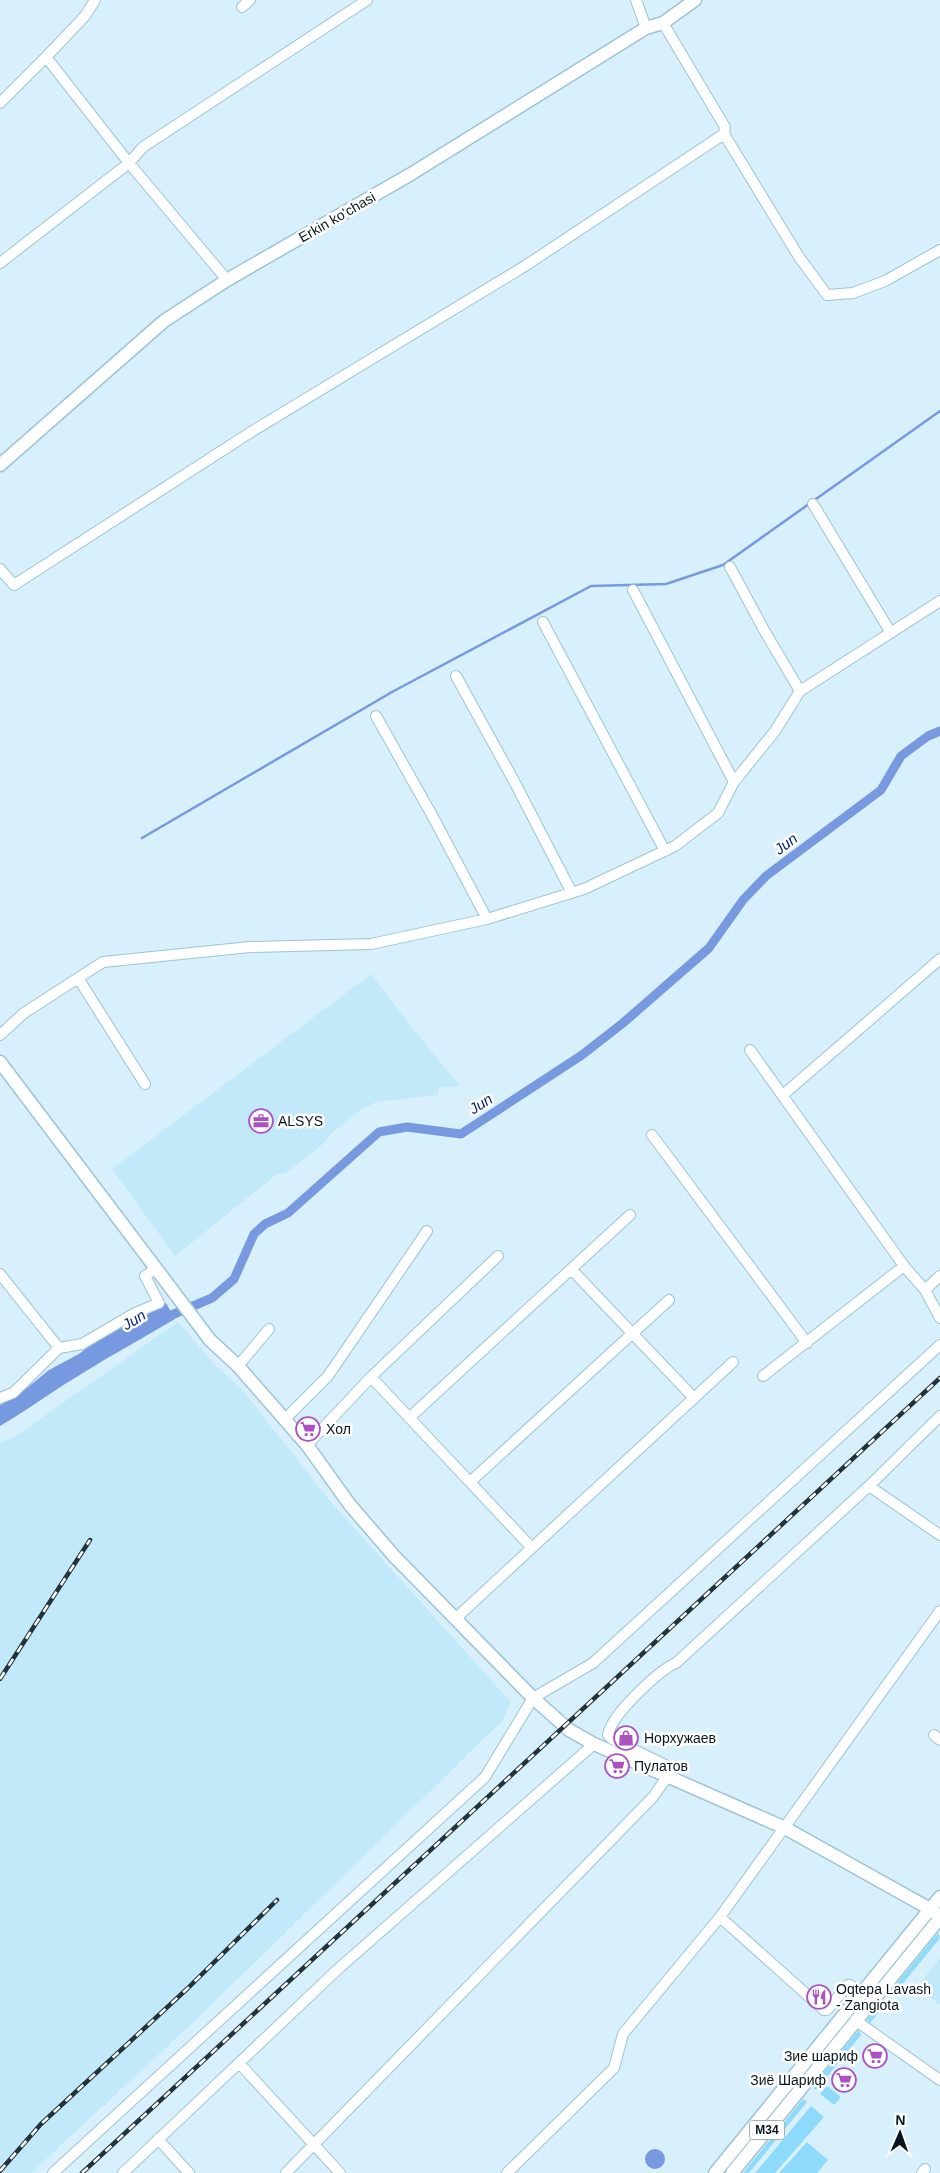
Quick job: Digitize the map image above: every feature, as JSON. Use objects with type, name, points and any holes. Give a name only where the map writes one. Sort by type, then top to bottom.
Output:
[{"type":"main road","name":"Erkin ko'chasi","points":[[0,465],[164,321],[227,280],[411,174],[646,28],[663,23],[695,0]]},
{"type":"main road","points":[[2,1071],[210,1340],[238,1366],[307,1445],[350,1505],[394,1556],[533,1698],[569,1730],[594,1744],[785,1828],[937,1914]]},
{"type":"main road","name":"M34","points":[[732,2173],[937,1914],[940,1897]]},
{"type":"main road","name":"M34","points":[[715,2173],[860,1994],[937,1914]]},
{"type":"street","points":[[0,103],[85,16],[95,0]]},
{"type":"street","points":[[0,263],[129,162],[143,147],[367,0]]},
{"type":"street","points":[[636,0],[646,28]]},
{"type":"street","points":[[663,23],[725,127],[724,134],[799,257],[828,294],[853,293],[884,280],[940,250]]},
{"type":"street","points":[[46,57],[129,162],[227,280]]},
{"type":"street","points":[[0,569],[14,585],[251,432],[525,266],[724,134]]},
{"type":"street","points":[[813,504],[891,633]]},
{"type":"street","points":[[730,567],[755,615],[800,691]]},
{"type":"street","points":[[633,590],[734,782]]},
{"type":"street","points":[[0,1035],[24,1013],[103,962],[250,947],[370,944],[486,919],[572,893],[665,851],[675,846],[718,813],[734,782],[775,731],[800,691],[940,601]]},
{"type":"street","points":[[543,622],[665,851]]},
{"type":"street","points":[[456,676],[514,781],[572,893]]},
{"type":"street","points":[[376,716],[433,817],[486,919]]},
{"type":"street","points":[[783,1095],[940,959]]},
{"type":"street","points":[[78,978],[145,1084]]},
{"type":"street","points":[[750,1050],[904,1266],[926,1290],[940,1318]]},
{"type":"street","points":[[652,1135],[807,1343]]},
{"type":"street","points":[[409,1418],[630,1215]]},
{"type":"street","points":[[284,1420],[328,1376],[427,1230]]},
{"type":"street","points":[[307,1445],[371,1377],[498,1256]]},
{"type":"street","points":[[763,1376],[904,1266]]},
{"type":"street","points":[[0,1398],[13,1393],[59,1348],[82,1344],[135,1313],[159,1303],[145,1276],[155,1269]]},
{"type":"street","points":[[571,1269],[633,1331],[694,1398]]},
{"type":"street","points":[[0,1274],[59,1348]]},
{"type":"street","points":[[926,1290],[940,1276]]},
{"type":"street","points":[[470,1482],[669,1300]]},
{"type":"street","points":[[238,1366],[269,1329]]},
{"type":"street","points":[[53,2173],[485,1777],[533,1698],[593,1663],[940,1345]]},
{"type":"street","points":[[455,1619],[733,1362]]},
{"type":"street","points":[[371,1377],[531,1547]]},
{"type":"street","points":[[286,2173],[653,1797],[667,1776],[667,1766],[612,1739],[608,1735],[609,1730],[645,1686],[664,1669],[676,1663],[870,1486],[940,1416]]},
{"type":"street","points":[[870,1486],[940,1535]]},
{"type":"street","points":[[507,2173],[614,2068],[624,2034],[720,1917],[940,1611]]},
{"type":"street","points":[[123,2173],[337,1970],[594,1744]]},
{"type":"street","points":[[720,1917],[824,2010],[827,2010],[848,1985],[860,1994]]},
{"type":"street","points":[[855,2020],[940,2080]]},
{"type":"street","points":[[239,2063],[340,2173]]},
{"type":"street","points":[[158,2139],[189,2173]]},
{"type":"shaded area","name":"ALSYS","points":[[371,974],[460,1086],[438,1088],[438,1095],[376,1102],[358,1112],[334,1131],[321,1146],[286,1173],[276,1175],[175,1256],[112,1169]]},
{"type":"shaded area","points":[[166,1303],[175,1319],[94,1366],[0,1426],[0,1405],[17,1396],[49,1370],[79,1354],[106,1333],[131,1325]]},
{"type":"shaded area","points":[[178,1322],[216,1366],[240,1387],[335,1507],[511,1702],[502,1721],[199,2017],[31,2173],[0,2173],[0,1442],[13,1438]]},
{"type":"shaded area","points":[[938,1933],[940,1938],[892,1997],[889,1993]]},
{"type":"shaded area","points":[[940,1958],[940,2005],[916,1988]]},
{"type":"shaded area","points":[[884,1999],[887,2003],[870,2023],[867,2020]]},
{"type":"shaded area","points":[[859,2030],[861,2035],[816,2090],[812,2087]]},
{"type":"shaded area","points":[[827,2086],[841,2097],[834,2105],[820,2094]]},
{"type":"shaded area","points":[[803,2099],[807,2102],[749,2173],[743,2173]]},
{"type":"shaded area","points":[[811,2106],[824,2117],[775,2173],[755,2173]]},
{"type":"shaded area","points":[[807,2142],[828,2160],[817,2173],[779,2173]]},
{"type":"shaded area","points":[[655,2149],[662,2152],[665,2159],[662,2166],[655,2169],[648,2166],[645,2159],[648,2152]]},
{"type":"waterway","points":[[142,838],[392,692],[591,586],[666,584],[723,565],[940,411]]},
{"type":"waterway","name":"Jun","points":[[162,1319],[212,1298],[234,1279],[254,1234],[265,1224],[288,1213],[379,1132],[407,1127],[461,1134],[582,1055],[623,1023],[709,948],[743,900],[766,876],[881,790],[901,756],[928,736],[940,731]]},
{"type":"railway","points":[[82,2173],[940,1378]]},
{"type":"railway","points":[[0,1679],[90,1540]]},
{"type":"railway","points":[[0,2171],[41,2124],[188,1988],[277,1900]]},
{"type":"place","name":"ALSYS","points":[[261,1121]]},
{"type":"place","name":"Хол","points":[[308,1429]]},
{"type":"place","name":"Норхужаев","points":[[626,1738]]},
{"type":"place","name":"Пулатов","points":[[617,1766]]},
{"type":"place","name":"Oqtepa Lavash - Zangiota","points":[[819,1997]]},
{"type":"place","name":"Зие шариф","points":[[875,2056]]},
{"type":"place","name":"Зиё Шариф","points":[[844,2080]]}]
